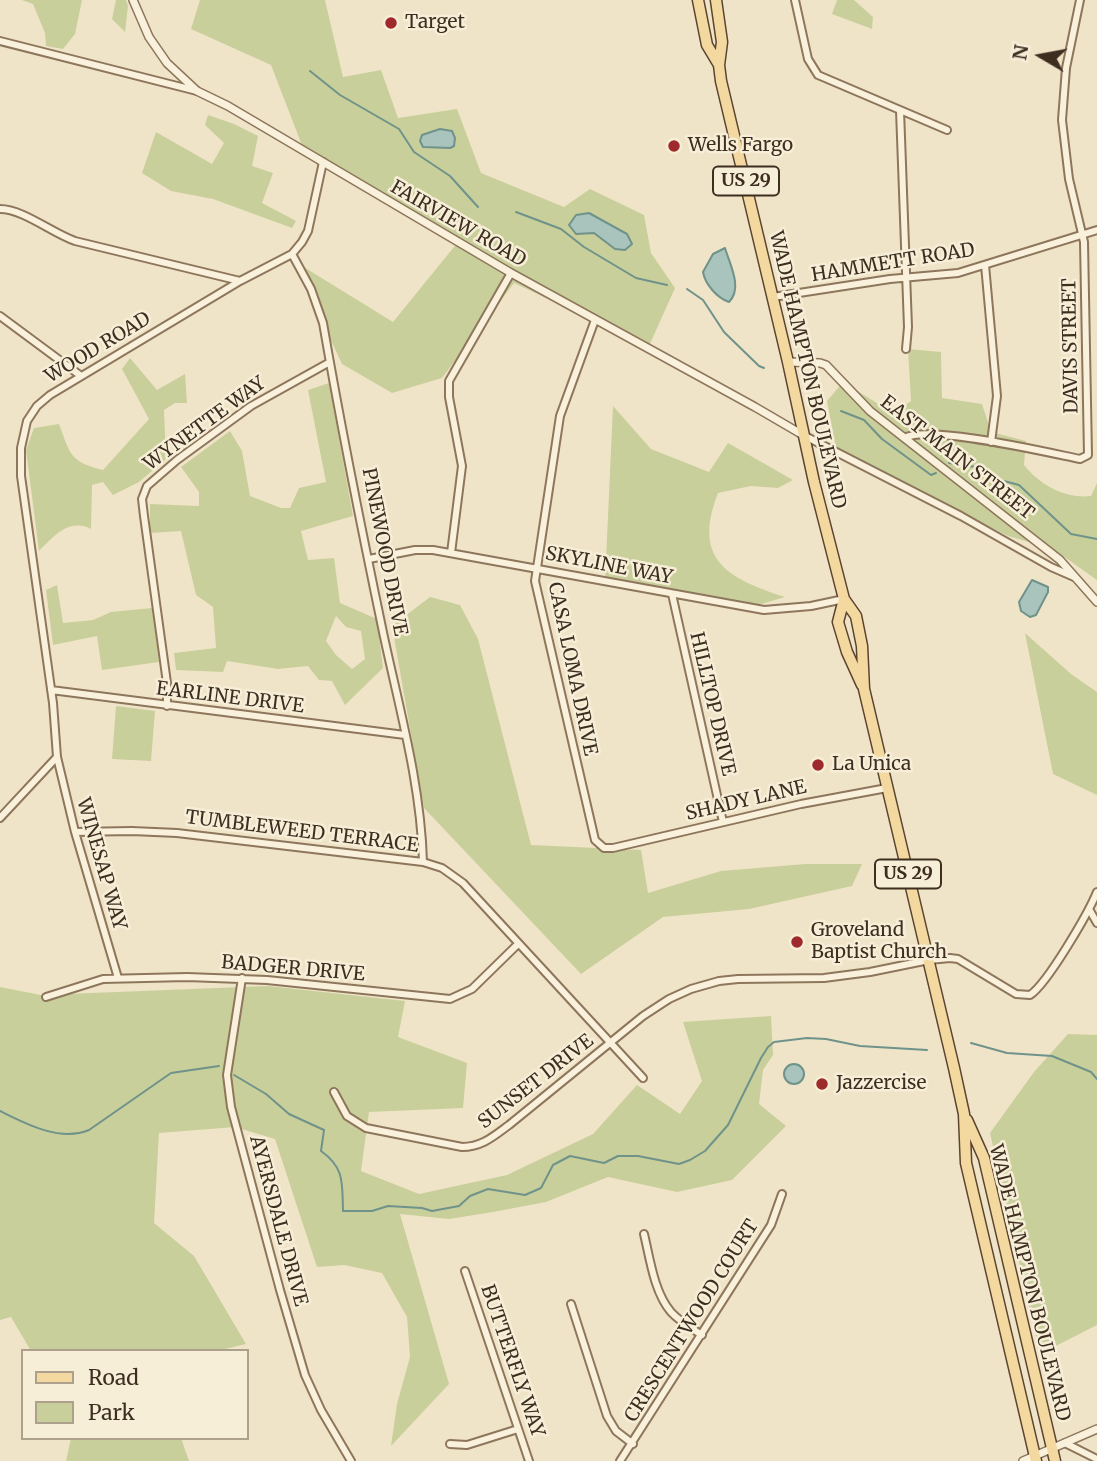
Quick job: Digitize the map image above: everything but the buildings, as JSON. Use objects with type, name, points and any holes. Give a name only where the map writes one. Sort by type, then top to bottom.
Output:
[{"type":"main road","name":"WADE HAMPTON BOULEVARD","points":[[698,0],[707,45],[719,65],[803,435],[844,599],[856,616],[862,646],[864,689],[964,1114],[966,1163],[1035,1458]]},
{"type":"main road","name":"WADE HAMPTON BOULEVARD","points":[[716,0],[722,42],[719,65]]},
{"type":"main road","name":"WADE HAMPTON BOULEVARD","points":[[844,599],[838,622],[847,652],[864,689]]},
{"type":"main road","name":"WADE HAMPTON BOULEVARD","points":[[964,1114],[984,1158],[1055,1461]]},
{"type":"main road","points":[[989,1265],[1007,1260]]},
{"type":"street","name":"FAIRVIEW ROAD","points":[[133,0],[159,54],[197,91],[228,106],[511,273],[803,435]]},
{"type":"street","points":[[795,0],[808,59],[815,72],[947,130]]},
{"type":"street","name":"DAVIS STREET","points":[[991,442],[1080,459],[1086,457],[1089,452],[1083,234],[1069,179],[1062,120],[1066,68],[1080,0]]},
{"type":"street","points":[[0,41],[197,91]]},
{"type":"street","points":[[900,110],[908,327],[906,349]]},
{"type":"street","points":[[292,254],[308,231],[323,162]]},
{"type":"street","points":[[0,209],[15,212],[75,241],[240,281]]},
{"type":"street","name":"HAMMETT ROAD","points":[[773,297],[906,277],[958,273],[1097,230]]},
{"type":"street","name":"WOOD ROAD","points":[[57,757],[51,690],[21,476],[21,448],[27,421],[42,401],[81,376],[240,281],[292,254]]},
{"type":"street","name":"PINEWOOD DRIVE","points":[[292,254],[318,304],[421,816],[423,862]]},
{"type":"street","points":[[905,438],[912,433],[991,442],[998,396],[985,265]]},
{"type":"street","points":[[451,553],[462,466],[449,397],[449,381],[511,273]]},
{"type":"street","points":[[0,316],[81,376]]},
{"type":"street","name":"CASA LOMA DRIVE","points":[[595,320],[560,416],[535,581],[593,837],[600,846],[613,848]]},
{"type":"street","name":"WYNETTE WAY","points":[[167,706],[167,684],[144,516],[144,492],[152,481],[177,460],[251,406],[330,362]]},
{"type":"street","name":"EAST MAIN STREET","points":[[788,362],[826,365],[859,401],[1048,549],[1097,602]]},
{"type":"street","points":[[803,435],[1075,578]]},
{"type":"street","name":"SKYLINE WAY","points":[[369,559],[415,550],[451,553],[764,610],[811,606],[844,599]]},
{"type":"street","name":"HILLTOP DRIVE","points":[[671,594],[723,822]]},
{"type":"street","name":"EARLINE DRIVE","points":[[51,690],[405,735]]},
{"type":"street","points":[[0,818],[57,757]]},
{"type":"street","name":"WINESAP WAY","points":[[57,757],[75,832],[118,978]]},
{"type":"street","name":"SHADY LANE","points":[[613,848],[887,788]]},
{"type":"street","name":"TUMBLEWEED TERRACE","points":[[75,832],[177,833],[423,862],[442,868],[458,878],[643,1078]]},
{"type":"street","points":[[1097,892],[1089,909],[1097,923]]},
{"type":"street","name":"SUNSET DRIVE","points":[[334,1092],[347,1116],[366,1128],[462,1147],[475,1146],[487,1141],[660,1004],[702,985],[738,979],[843,976],[929,960],[958,959],[1016,994],[1030,995],[1043,981],[1089,909]]},
{"type":"street","name":"BADGER DRIVE","points":[[46,997],[90,982],[118,978],[242,978],[450,999],[472,989],[518,944]]},
{"type":"street","name":"AYERSDALE DRIVE","points":[[242,978],[227,1074],[231,1107],[276,1279],[305,1375],[351,1461]]},
{"type":"street","name":"CRESCENTWOOD COURT","points":[[620,1461],[771,1225],[782,1194]]},
{"type":"street","points":[[644,1234],[667,1307],[677,1318],[702,1335]]},
{"type":"street","name":"BUTTERFLY WAY","points":[[465,1271],[529,1461]]},
{"type":"street","points":[[571,1304],[607,1416],[616,1431],[633,1444]]},
{"type":"street","points":[[450,1444],[463,1446],[518,1429]]},
{"type":"street","points":[[1023,1461],[1097,1429]]},
{"type":"street","points":[[1065,1443],[1097,1459]]},
{"type":"green space","points":[[22,0],[82,0],[75,34],[63,49],[46,46],[45,33],[33,4]]},
{"type":"green space","points":[[116,0],[126,0],[128,6],[125,32],[112,19]]},
{"type":"green space","points":[[200,0],[325,0],[343,77],[381,70],[398,118],[457,109],[481,173],[564,207],[590,189],[644,215],[651,253],[675,288],[649,346],[514,283],[442,378],[392,393],[342,364],[294,261],[393,322],[458,242],[303,148],[271,65],[191,29]]},
{"type":"green space","points":[[837,0],[854,0],[873,17],[872,29],[832,14]]},
{"type":"green space","points":[[208,115],[258,136],[252,166],[273,173],[262,203],[296,221],[292,228],[213,199],[171,191],[142,173],[156,132],[212,164],[224,143],[205,125]]},
{"type":"green space","points":[[908,349],[941,352],[942,398],[982,404],[991,432],[1026,441],[1024,465],[1045,484],[1063,493],[1091,496],[1097,483],[1097,580],[1053,549],[1008,536],[836,449],[827,401],[843,382],[893,413],[911,401]]},
{"type":"green space","points":[[130,358],[157,390],[185,374],[187,403],[175,403],[164,410],[166,459],[139,482],[113,495],[103,482],[92,485],[91,529],[83,526],[69,527],[39,551],[26,450],[34,428],[59,424],[69,450],[77,460],[103,470],[149,419],[122,369]]},
{"type":"green space","points":[[329,383],[353,516],[301,531],[308,560],[334,558],[340,603],[377,619],[383,668],[345,705],[332,681],[319,680],[308,666],[278,669],[227,661],[223,672],[176,670],[174,653],[216,648],[213,607],[196,595],[181,531],[150,533],[150,504],[199,506],[199,492],[181,467],[230,431],[242,451],[250,496],[281,508],[290,508],[299,488],[326,482],[308,390]],"holes":[[[336,616],[346,627],[361,631],[365,659],[352,669],[336,655],[326,641]]]},
{"type":"green space","points":[[613,406],[651,449],[709,472],[728,443],[793,480],[778,488],[751,486],[718,493],[709,535],[712,550],[720,563],[731,573],[764,590],[785,597],[741,610],[605,582]]},
{"type":"green space","points":[[57,585],[63,623],[93,620],[111,612],[152,608],[159,662],[102,670],[97,636],[53,645],[46,590]]},
{"type":"green space","points":[[430,597],[460,605],[478,639],[531,845],[641,850],[648,893],[721,871],[805,864],[862,864],[852,886],[749,909],[663,917],[581,974],[424,808],[392,626]]},
{"type":"green space","points":[[1025,633],[1071,674],[1097,692],[1097,795],[1053,774]]},
{"type":"green space","points":[[116,706],[155,711],[151,761],[112,759]]},
{"type":"green space","points":[[268,986],[405,1001],[398,1037],[467,1063],[463,1108],[369,1112],[361,1171],[419,1194],[507,1175],[593,1134],[637,1085],[680,1114],[702,1081],[683,1022],[771,1016],[773,1055],[763,1070],[759,1104],[786,1126],[732,1180],[677,1192],[608,1177],[546,1202],[493,1212],[449,1219],[400,1214],[449,1384],[391,1446],[397,1404],[410,1357],[407,1317],[382,1273],[344,1265],[317,1267],[275,1139],[235,1127],[159,1133],[154,1223],[194,1256],[246,1344],[225,1349],[30,1349],[11,1317],[0,1320],[0,987],[41,995]]},
{"type":"green space","points":[[1068,1034],[1097,1035],[1097,1325],[1040,1354],[990,1133],[1034,1072]]},
{"type":"green space","points":[[71,1440],[182,1440],[189,1461],[66,1461]]},
{"type":"water","points":[[440,129],[452,131],[454,146],[423,147],[420,141],[422,135]]},
{"type":"water","points":[[589,213],[627,234],[632,244],[625,250],[615,249],[594,233],[576,234],[569,225],[576,215]]},
{"type":"water","points":[[725,248],[735,283],[735,290],[729,302],[712,290],[703,272],[713,254]]},
{"type":"water","points":[[1032,580],[1048,587],[1048,592],[1036,615],[1030,617],[1021,611],[1019,602]]},
{"type":"water","points":[[794,1064],[801,1067],[804,1074],[801,1081],[794,1084],[787,1081],[784,1074],[787,1067]]},
{"type":"waterway","points":[[310,71],[340,95],[399,129],[414,152],[450,176],[478,207]]},
{"type":"waterway","points":[[516,212],[561,229],[584,247],[636,278],[667,285]]},
{"type":"waterway","points":[[687,289],[703,300],[724,332],[764,368]]},
{"type":"waterway","points":[[841,411],[864,420],[882,439],[931,475],[936,473]]},
{"type":"waterway","points":[[949,463],[976,467],[993,478],[1019,485],[1071,534],[1097,539]]},
{"type":"waterway","points":[[234,1075],[266,1094],[289,1114],[324,1130],[321,1151],[329,1157],[341,1177],[343,1211],[372,1211],[388,1206],[432,1211],[459,1206],[470,1196],[488,1189],[525,1195],[541,1188],[553,1165],[570,1156],[604,1163],[618,1156],[638,1156],[679,1164],[690,1160],[705,1151],[728,1125],[761,1058],[774,1042],[807,1038],[860,1046],[927,1050]]},
{"type":"waterway","points":[[971,1043],[1007,1053],[1052,1056],[1091,1072],[1097,1079]]},
{"type":"waterway","points":[[0,1111],[43,1130],[78,1133],[89,1130],[171,1073],[219,1066]]},
{"type":"place","name":"Target","points":[[391,23]]},
{"type":"place","name":"Wells Fargo","points":[[674,146]]},
{"type":"place","name":"La Unica","points":[[818,765]]},
{"type":"place","name":"Groveland Baptist Church","points":[[797,942]]},
{"type":"place","name":"Jazzercise","points":[[822,1084]]}]
